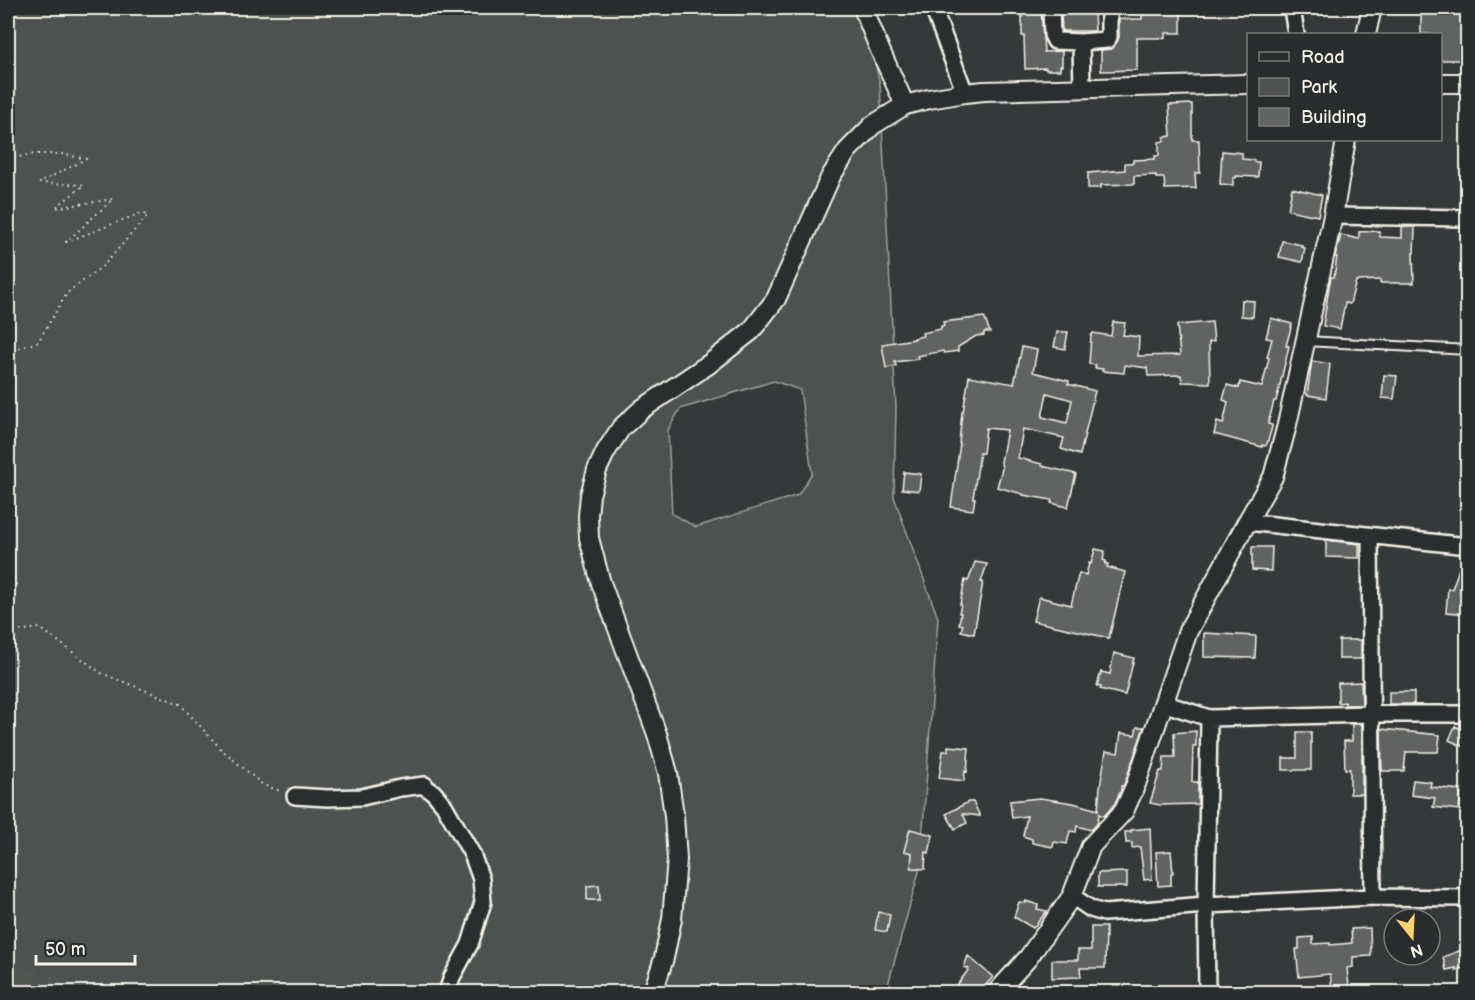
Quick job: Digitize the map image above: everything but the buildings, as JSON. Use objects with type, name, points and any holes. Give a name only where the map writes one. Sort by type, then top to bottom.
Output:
[{"type":"street","points":[[863,8],[905,105]]},
{"type":"street","points":[[933,8],[965,93]]},
{"type":"street","points":[[1051,8],[1052,35],[1055,41],[1081,42],[1107,40],[1109,37],[1109,8]]},
{"type":"street","points":[[1292,8],[1296,33]]},
{"type":"street","points":[[1366,33],[1372,8]]},
{"type":"street","points":[[1081,42],[1082,89]]},
{"type":"street","points":[[1442,83],[1467,83]]},
{"type":"street","points":[[653,993],[664,958],[672,919],[677,860],[668,773],[657,734],[601,583],[589,538],[590,495],[597,470],[621,428],[642,409],[709,364],[751,331],[776,299],[831,176],[848,150],[873,125],[905,105],[965,93],[1247,84]]},
{"type":"street","points":[[997,993],[1028,958],[1072,896],[1091,846],[1124,811],[1136,784],[1188,631],[1273,477],[1306,341],[1333,216],[1346,141]]},
{"type":"street","points":[[1333,216],[1467,218]]},
{"type":"street","points":[[1247,522],[1467,546]]},
{"type":"street","points":[[1370,536],[1373,897]]},
{"type":"street","points":[[1163,703],[1209,718],[1467,714]]},
{"type":"street","points":[[1207,993],[1209,718]]},
{"type":"street","points":[[295,796],[327,798],[362,796],[424,785],[444,805],[472,854],[481,879],[483,902],[470,944],[452,977],[447,993]]},
{"type":"street","points":[[1072,896],[1091,909],[1104,913],[1206,905],[1373,897],[1467,898]]},
{"type":"lane","points":[[1306,341],[1467,350]]},
{"type":"path","points":[[8,159],[34,154],[62,154],[86,159],[39,183],[84,185],[55,208],[113,199],[66,242],[141,213],[148,215],[104,265],[67,293],[38,342],[15,349],[8,356]]},
{"type":"path","points":[[8,576],[14,578],[17,588],[8,597]]},
{"type":"path","points":[[8,632],[40,628],[101,673],[180,704],[220,748],[263,784],[295,796]]},
{"type":"green space","points":[[8,8],[862,8],[880,84],[896,408],[894,497],[938,618],[920,868],[886,992],[8,992]],"holes":[[[774,381],[800,390],[812,473],[798,495],[696,527],[672,514],[668,430],[680,409]]]},
{"type":"tunnel","points":[[8,976],[58,992]]}]
